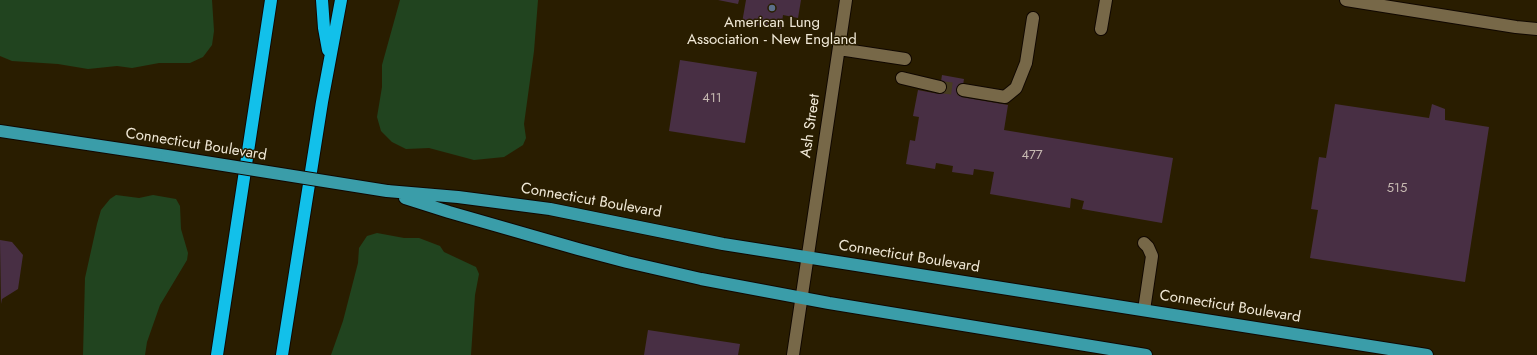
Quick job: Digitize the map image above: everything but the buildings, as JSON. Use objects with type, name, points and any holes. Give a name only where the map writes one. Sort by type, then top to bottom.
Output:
[{"type":"highway","points":[[218,355],[271,0]]},
{"type":"highway","points":[[322,0],[324,28],[330,55]]},
{"type":"highway","points":[[282,355],[330,55],[341,0]]},
{"type":"main road","name":"Connecticut Boulevard","points":[[0,131],[387,191],[458,197],[550,208],[723,244],[1427,355]]},
{"type":"main road","name":"Connecticut Boulevard","points":[[387,191],[449,212],[627,262],[715,282],[802,298],[1146,355]]},
{"type":"street","name":"Ash Street","points":[[793,355],[846,0]]},
{"type":"street","points":[[1101,29],[1106,0]]},
{"type":"street","points":[[1346,0],[1537,29]]},
{"type":"street","points":[[963,90],[1004,97],[1016,88],[1026,63],[1033,18]]},
{"type":"street","points":[[839,49],[904,59]]},
{"type":"street","points":[[902,78],[940,87]]},
{"type":"street","points":[[1144,243],[1148,247],[1152,256],[1144,310]]},
{"type":"green space","points":[[0,0],[212,0],[214,31],[212,45],[203,57],[190,63],[159,63],[132,68],[117,66],[88,69],[58,64],[12,61],[0,56]]},
{"type":"green space","points":[[400,0],[538,0],[534,51],[524,124],[526,138],[523,145],[504,157],[474,160],[429,148],[406,149],[392,142],[381,131],[377,117],[382,87],[382,65]]},
{"type":"green space","points":[[116,195],[139,198],[153,195],[176,199],[180,206],[181,229],[188,253],[187,260],[160,305],[147,342],[145,355],[83,355],[85,278],[101,210],[110,199]]},
{"type":"green space","points":[[377,233],[404,238],[419,238],[440,246],[444,252],[476,267],[479,274],[475,295],[471,355],[331,355],[343,321],[358,263],[359,248],[367,236]]},
{"type":"tunnel","points":[[940,87],[963,90]]},
{"type":"place","name":"American Lung Association - New England","points":[[772,8]]}]
